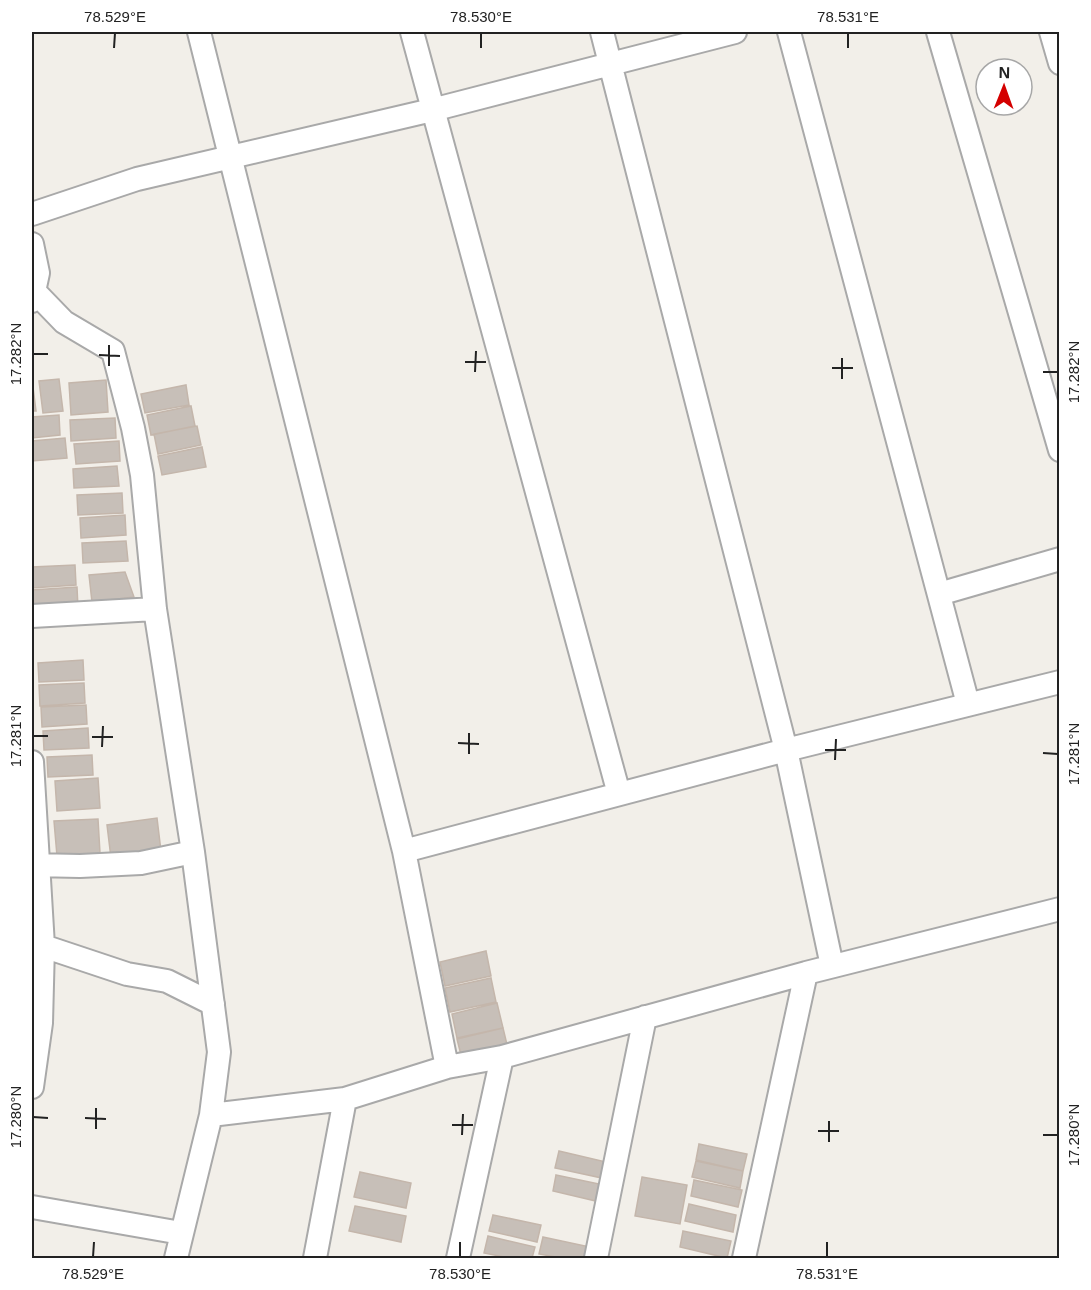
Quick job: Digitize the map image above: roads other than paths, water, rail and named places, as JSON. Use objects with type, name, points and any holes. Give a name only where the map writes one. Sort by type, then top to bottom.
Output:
[{"type":"street","points":[[199,32],[404,851],[447,1067]]},
{"type":"street","points":[[412,32],[619,794]]},
{"type":"street","points":[[602,32],[786,750],[832,966]]},
{"type":"street","points":[[32,214],[137,179],[432,110],[735,32]]},
{"type":"street","points":[[789,32],[968,704]]},
{"type":"street","points":[[938,32],[1059,450]]},
{"type":"street","points":[[1051,32],[1059,63]]},
{"type":"street","points":[[32,244],[38,273],[33,297],[64,322],[113,351],[134,428],[142,475],[155,609],[193,852],[219,1052],[211,1115],[176,1258]]},
{"type":"street","points":[[939,594],[1059,559]]},
{"type":"street","points":[[32,616],[155,609]]},
{"type":"street","points":[[404,851],[786,750],[1059,682]]},
{"type":"street","points":[[32,762],[35,865],[43,946],[41,1023],[32,1088]]},
{"type":"street","points":[[35,865],[141,863],[193,852]]},
{"type":"street","points":[[211,1115],[345,1099],[447,1067],[502,1056],[806,972],[1059,909]]},
{"type":"street","points":[[43,946],[127,974],[167,981],[213,1004]]},
{"type":"street","points":[[744,1258],[806,972]]},
{"type":"street","points":[[596,1258],[645,1017]]},
{"type":"street","points":[[458,1258],[502,1056]]},
{"type":"street","points":[[315,1258],[345,1099]]},
{"type":"street","points":[[32,1207],[181,1233]]}]
